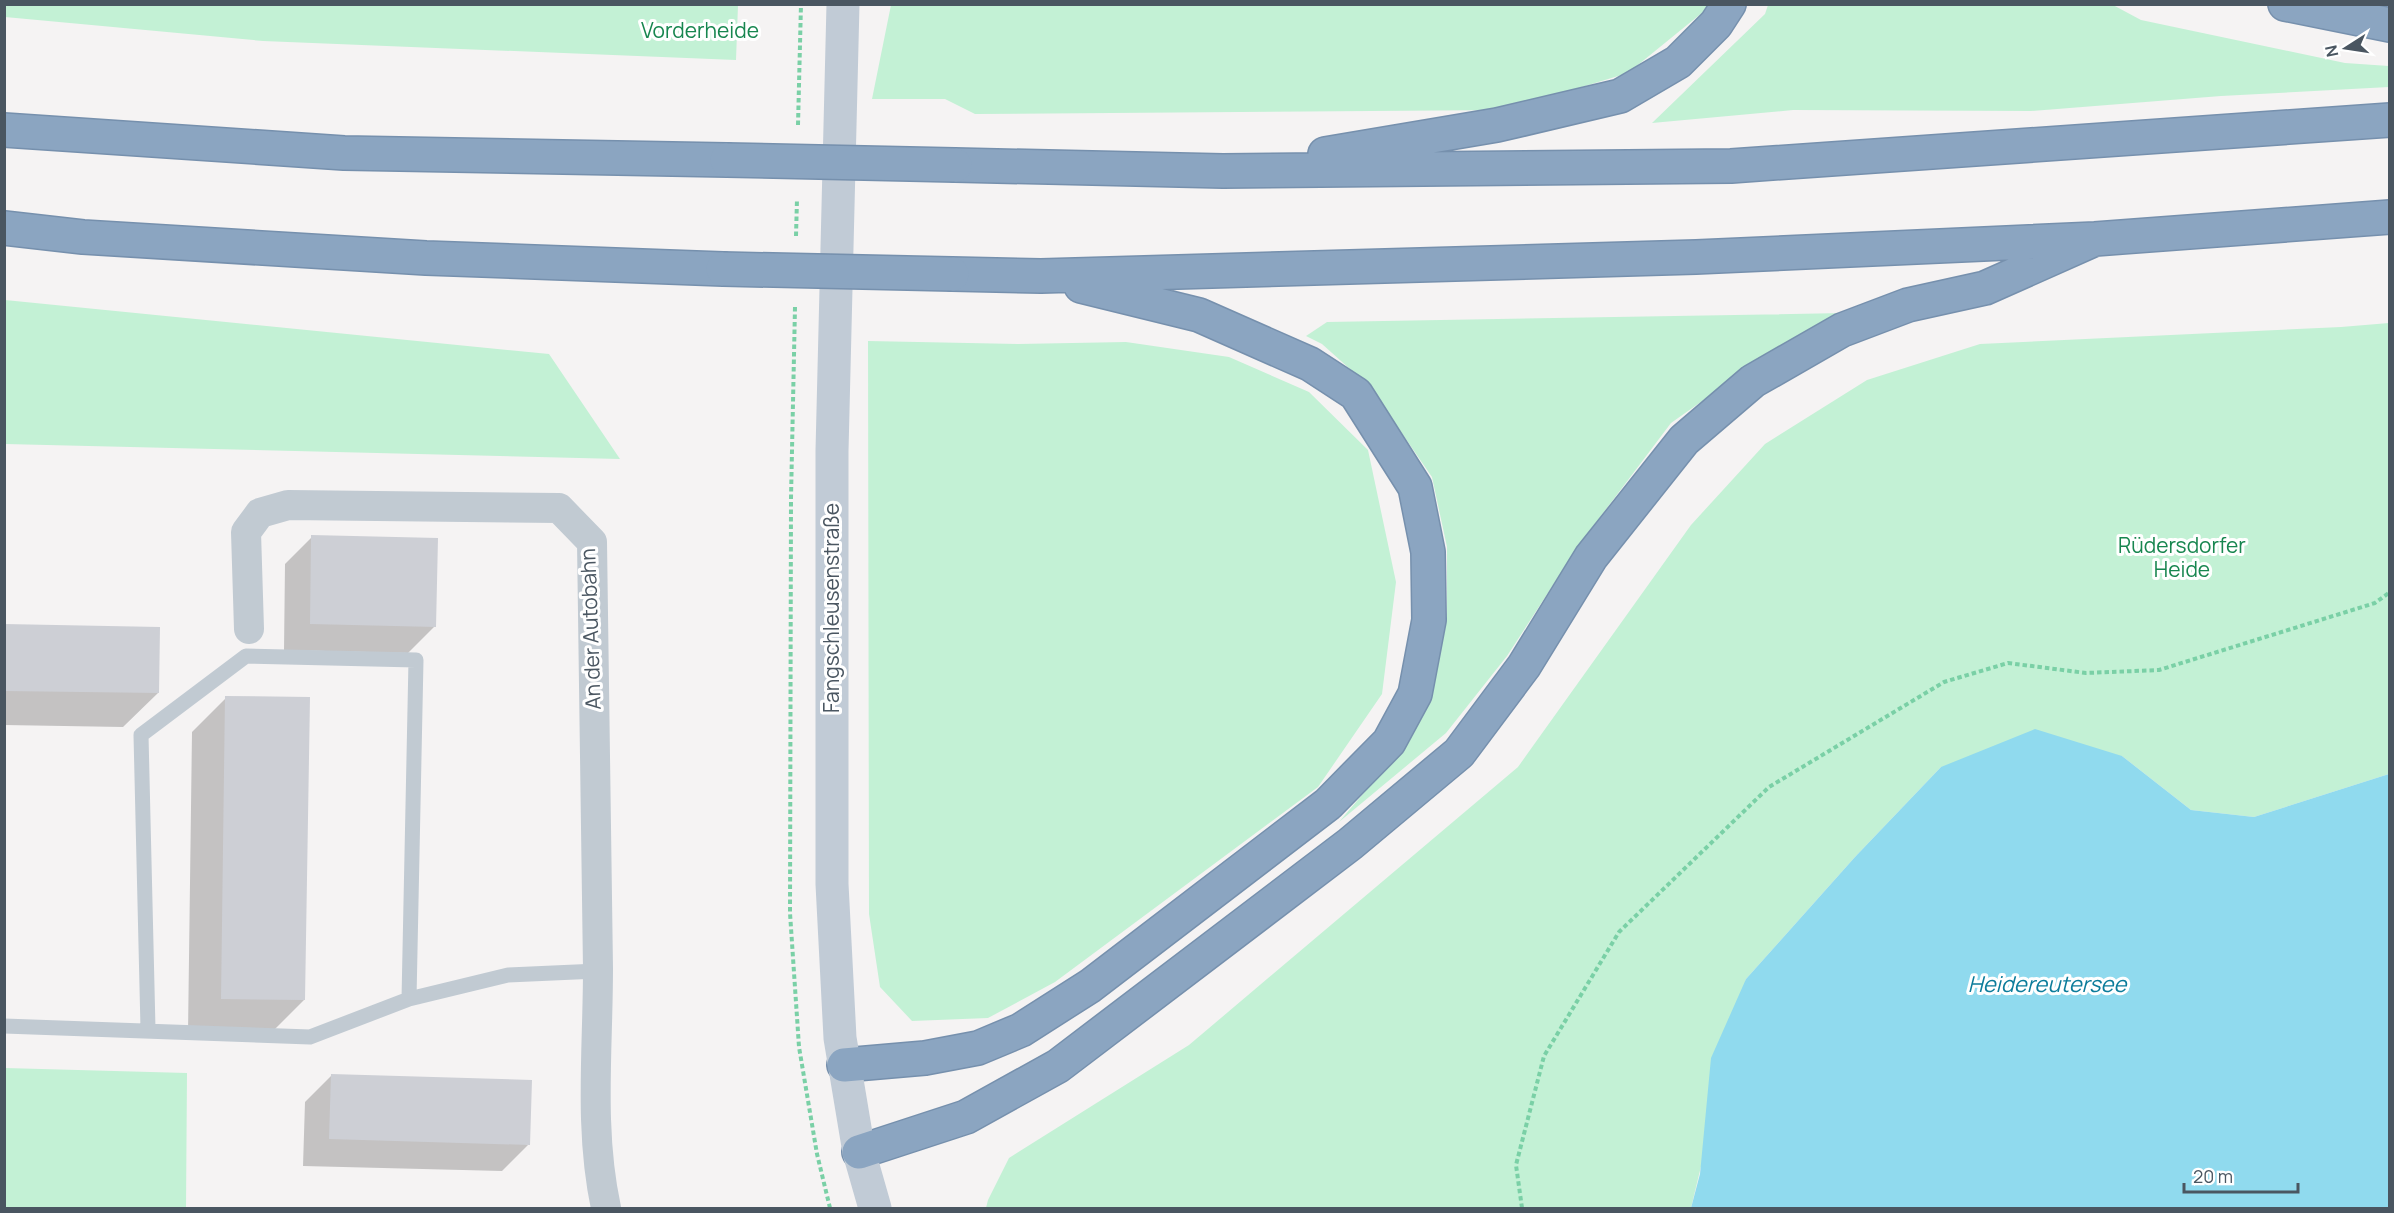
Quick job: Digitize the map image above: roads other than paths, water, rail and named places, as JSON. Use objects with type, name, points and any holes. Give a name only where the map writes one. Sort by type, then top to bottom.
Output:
[{"type":"highway","points":[[1223,171],[1497,125],[1620,96],[1678,62],[1716,24],[1729,4]]},
{"type":"highway","points":[[2285,4],[2390,25]]},
{"type":"highway","points":[[4,130],[344,153],[1223,171],[1731,166],[2390,120]]},
{"type":"highway","points":[[4,228],[83,237],[426,258],[723,269],[1041,276],[1696,257],[2095,239],[2390,217]]},
{"type":"highway","points":[[859,1152],[966,1117],[1058,1066],[1350,844],[1458,753],[1524,666],[1591,557],[1684,440],[1753,381],[1842,330],[1908,305],[1985,288],[2095,239]]},
{"type":"highway","points":[[844,1065],[925,1058],[978,1048],[1021,1030],[1136,952],[1328,804],[1389,742],[1415,693],[1429,620],[1428,552],[1415,487],[1356,394],[1310,364],[1199,315],[1041,276]]},
{"type":"main road","name":"Fangschleusenstraße","points":[[843,4],[832,451],[832,884],[840,1038],[859,1152],[875,1209]]},
{"type":"street","name":"An der Autobahn","points":[[248,643],[246,532],[260,513],[288,505],[559,508],[592,543],[598,971],[594,1098],[600,1179],[606,1209]]},
{"type":"lane","points":[[148,1029],[141,735],[248,643],[416,660],[409,999]]},
{"type":"lane","points":[[4,1026],[310,1036],[409,999],[508,975],[598,971]]},
{"type":"water","name":"Heidereutersee","points":[[2035,729],[2122,756],[2191,810],[2254,817],[2389,774],[2389,1208],[1691,1208],[1700,1174],[1711,1058],[1746,979],[1855,857],[1941,767]]},
{"type":"park label","name":"Vorderheide","points":[[700,31]]},
{"type":"park label","name":"Rüdersdorfer Heide","points":[[2182,558]]}]
